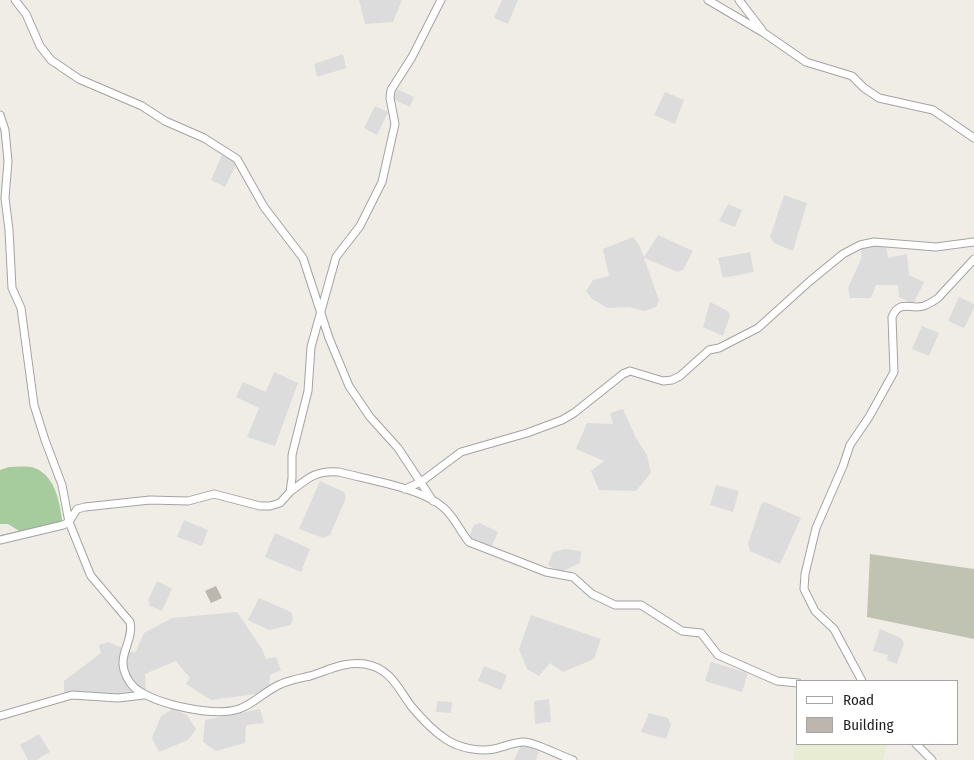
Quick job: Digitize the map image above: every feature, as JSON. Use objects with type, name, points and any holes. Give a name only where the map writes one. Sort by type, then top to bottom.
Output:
[{"type":"street","points":[[15,0],[26,14],[40,46],[51,60],[79,79],[142,106],[165,121],[204,138],[237,159],[264,207],[303,258],[329,338],[349,386],[370,417],[398,448],[433,501]]},
{"type":"street","points":[[290,492],[292,455],[308,392],[311,347],[336,257],[360,226],[382,182],[395,124],[390,98],[391,90],[412,57],[441,0]]},
{"type":"street","points":[[708,0],[764,33],[806,62],[852,76],[864,88],[879,98],[933,110],[974,138]]},
{"type":"street","points":[[739,0],[764,33]]},
{"type":"street","points":[[0,116],[5,130],[8,160],[5,198],[9,230],[12,288],[21,308],[34,405],[62,485],[69,522],[91,576],[130,622],[132,630],[123,663],[124,670],[133,685],[156,700],[187,708],[226,710],[239,708],[282,683],[313,675],[339,665],[351,663],[367,664],[381,669],[399,687],[422,719],[447,740],[462,747],[475,750],[493,749],[525,742],[573,760]]},
{"type":"street","points":[[405,489],[420,482],[461,452],[527,433],[562,420],[574,413],[623,374],[630,371],[663,381],[672,380],[680,376],[709,350],[719,348],[758,328],[843,254],[860,246],[874,242],[936,247],[974,242]]},
{"type":"street","points":[[861,680],[834,629],[814,611],[804,589],[805,574],[816,528],[850,445],[869,417],[894,372],[892,317],[895,310],[901,306],[923,306],[932,302],[974,259]]},
{"type":"street","points":[[0,540],[69,522],[77,509],[85,507],[150,500],[188,501],[214,494],[260,506],[270,506],[280,503],[290,492],[311,476],[325,471],[339,472],[422,494],[442,506],[452,516],[469,542],[546,572],[573,577],[592,594],[615,605],[641,605],[682,632],[701,634],[718,655],[777,681],[796,683]]},
{"type":"street","points":[[0,716],[72,696],[118,698],[146,694]]},
{"type":"street","points":[[917,745],[932,760]]},
{"type":"shaded area","points":[[359,0],[402,0],[393,22],[365,24]]},
{"type":"shaded area","points":[[502,0],[518,0],[508,24],[494,18]]},
{"type":"shaded area","points":[[343,54],[346,68],[317,77],[314,64]]},
{"type":"shaded area","points":[[397,89],[414,97],[410,107],[393,99]]},
{"type":"shaded area","points":[[665,92],[684,100],[675,124],[654,115]]},
{"type":"shaded area","points":[[375,106],[388,112],[377,135],[364,128]]},
{"type":"shaded area","points":[[222,155],[237,163],[225,187],[211,180]]},
{"type":"shaded area","points":[[784,195],[807,203],[793,251],[774,243],[770,237]]},
{"type":"shaded area","points":[[728,204],[742,210],[735,227],[719,221]]},
{"type":"shaded area","points":[[658,235],[693,251],[683,270],[678,272],[644,258],[659,300],[656,307],[644,311],[629,307],[607,308],[591,298],[586,291],[593,280],[609,276],[603,249],[633,237],[644,257]]},
{"type":"shaded area","points":[[885,242],[888,258],[907,254],[909,275],[924,282],[913,304],[899,297],[898,285],[876,285],[871,298],[850,298],[848,288],[862,257],[860,245]]},
{"type":"shaded area","points":[[750,252],[754,272],[723,278],[718,258]]},
{"type":"shaded area","points":[[959,297],[974,304],[974,308],[964,328],[948,321]]},
{"type":"shaded area","points":[[710,302],[728,311],[730,316],[723,336],[703,327]]},
{"type":"shaded area","points":[[922,326],[939,333],[929,356],[912,349]]},
{"type":"shaded area","points":[[274,372],[298,383],[275,446],[247,437],[259,408],[236,397],[243,382],[266,392]]},
{"type":"shaded area","points":[[623,409],[636,438],[647,455],[651,473],[636,491],[599,490],[591,471],[604,461],[576,449],[587,423],[613,424],[610,413]]},
{"type":"shaded area","points":[[320,481],[344,492],[346,498],[330,535],[323,538],[299,529]]},
{"type":"shaded area","points":[[716,485],[739,491],[733,512],[710,505]]},
{"type":"shaded area","points":[[765,502],[801,518],[780,564],[750,551],[748,544],[761,504]]},
{"type":"shaded area","points":[[184,520],[208,530],[202,546],[177,537]]},
{"type":"shaded area","points":[[480,523],[498,532],[492,546],[469,537],[474,525]]},
{"type":"shaded area","points":[[275,533],[310,549],[301,572],[265,557]]},
{"type":"shaded area","points":[[565,549],[581,551],[580,563],[561,572],[548,565],[553,552]]},
{"type":"shaded area","points":[[870,554],[974,569],[974,639],[867,617]]},
{"type":"shaded area","points":[[157,581],[172,589],[162,611],[150,606],[148,600]]},
{"type":"shaded area","points":[[259,598],[291,612],[293,618],[291,625],[269,630],[248,620]]},
{"type":"shaded area","points":[[237,612],[262,649],[266,659],[276,657],[281,670],[270,675],[269,690],[264,693],[211,700],[186,684],[190,678],[176,661],[145,674],[146,694],[64,698],[64,681],[101,653],[99,645],[108,642],[135,653],[144,633],[172,618]]},
{"type":"shaded area","points":[[531,615],[601,639],[594,659],[563,672],[550,663],[539,676],[527,669],[519,649]]},
{"type":"shaded area","points":[[880,629],[901,638],[904,643],[897,664],[887,660],[888,655],[873,651]]},
{"type":"shaded area","points":[[711,662],[748,673],[742,692],[705,681]]},
{"type":"shaded area","points":[[484,666],[507,675],[501,690],[478,681]]},
{"type":"shaded area","points":[[549,699],[551,722],[535,724],[534,701]]},
{"type":"shaded area","points":[[437,701],[452,702],[451,713],[436,712]]},
{"type":"shaded area","points":[[172,709],[187,715],[196,729],[188,740],[159,752],[152,738],[161,716]]},
{"type":"shaded area","points":[[260,709],[264,723],[246,725],[245,743],[216,751],[203,742],[205,720]]},
{"type":"shaded area","points":[[649,713],[668,718],[671,725],[666,739],[641,732]]},
{"type":"shaded area","points":[[39,734],[50,752],[36,760],[28,760],[20,745]]},
{"type":"shaded area","points":[[796,741],[796,745],[887,745],[883,760],[793,760]]},
{"type":"shaded area","points":[[522,743],[539,752],[536,760],[514,760]]},
{"type":"green space","points":[[9,467],[34,468],[44,473],[56,493],[63,525],[24,534],[8,524],[0,524],[0,470]]},
{"type":"building","points":[[216,586],[222,598],[211,603],[205,591]]}]
